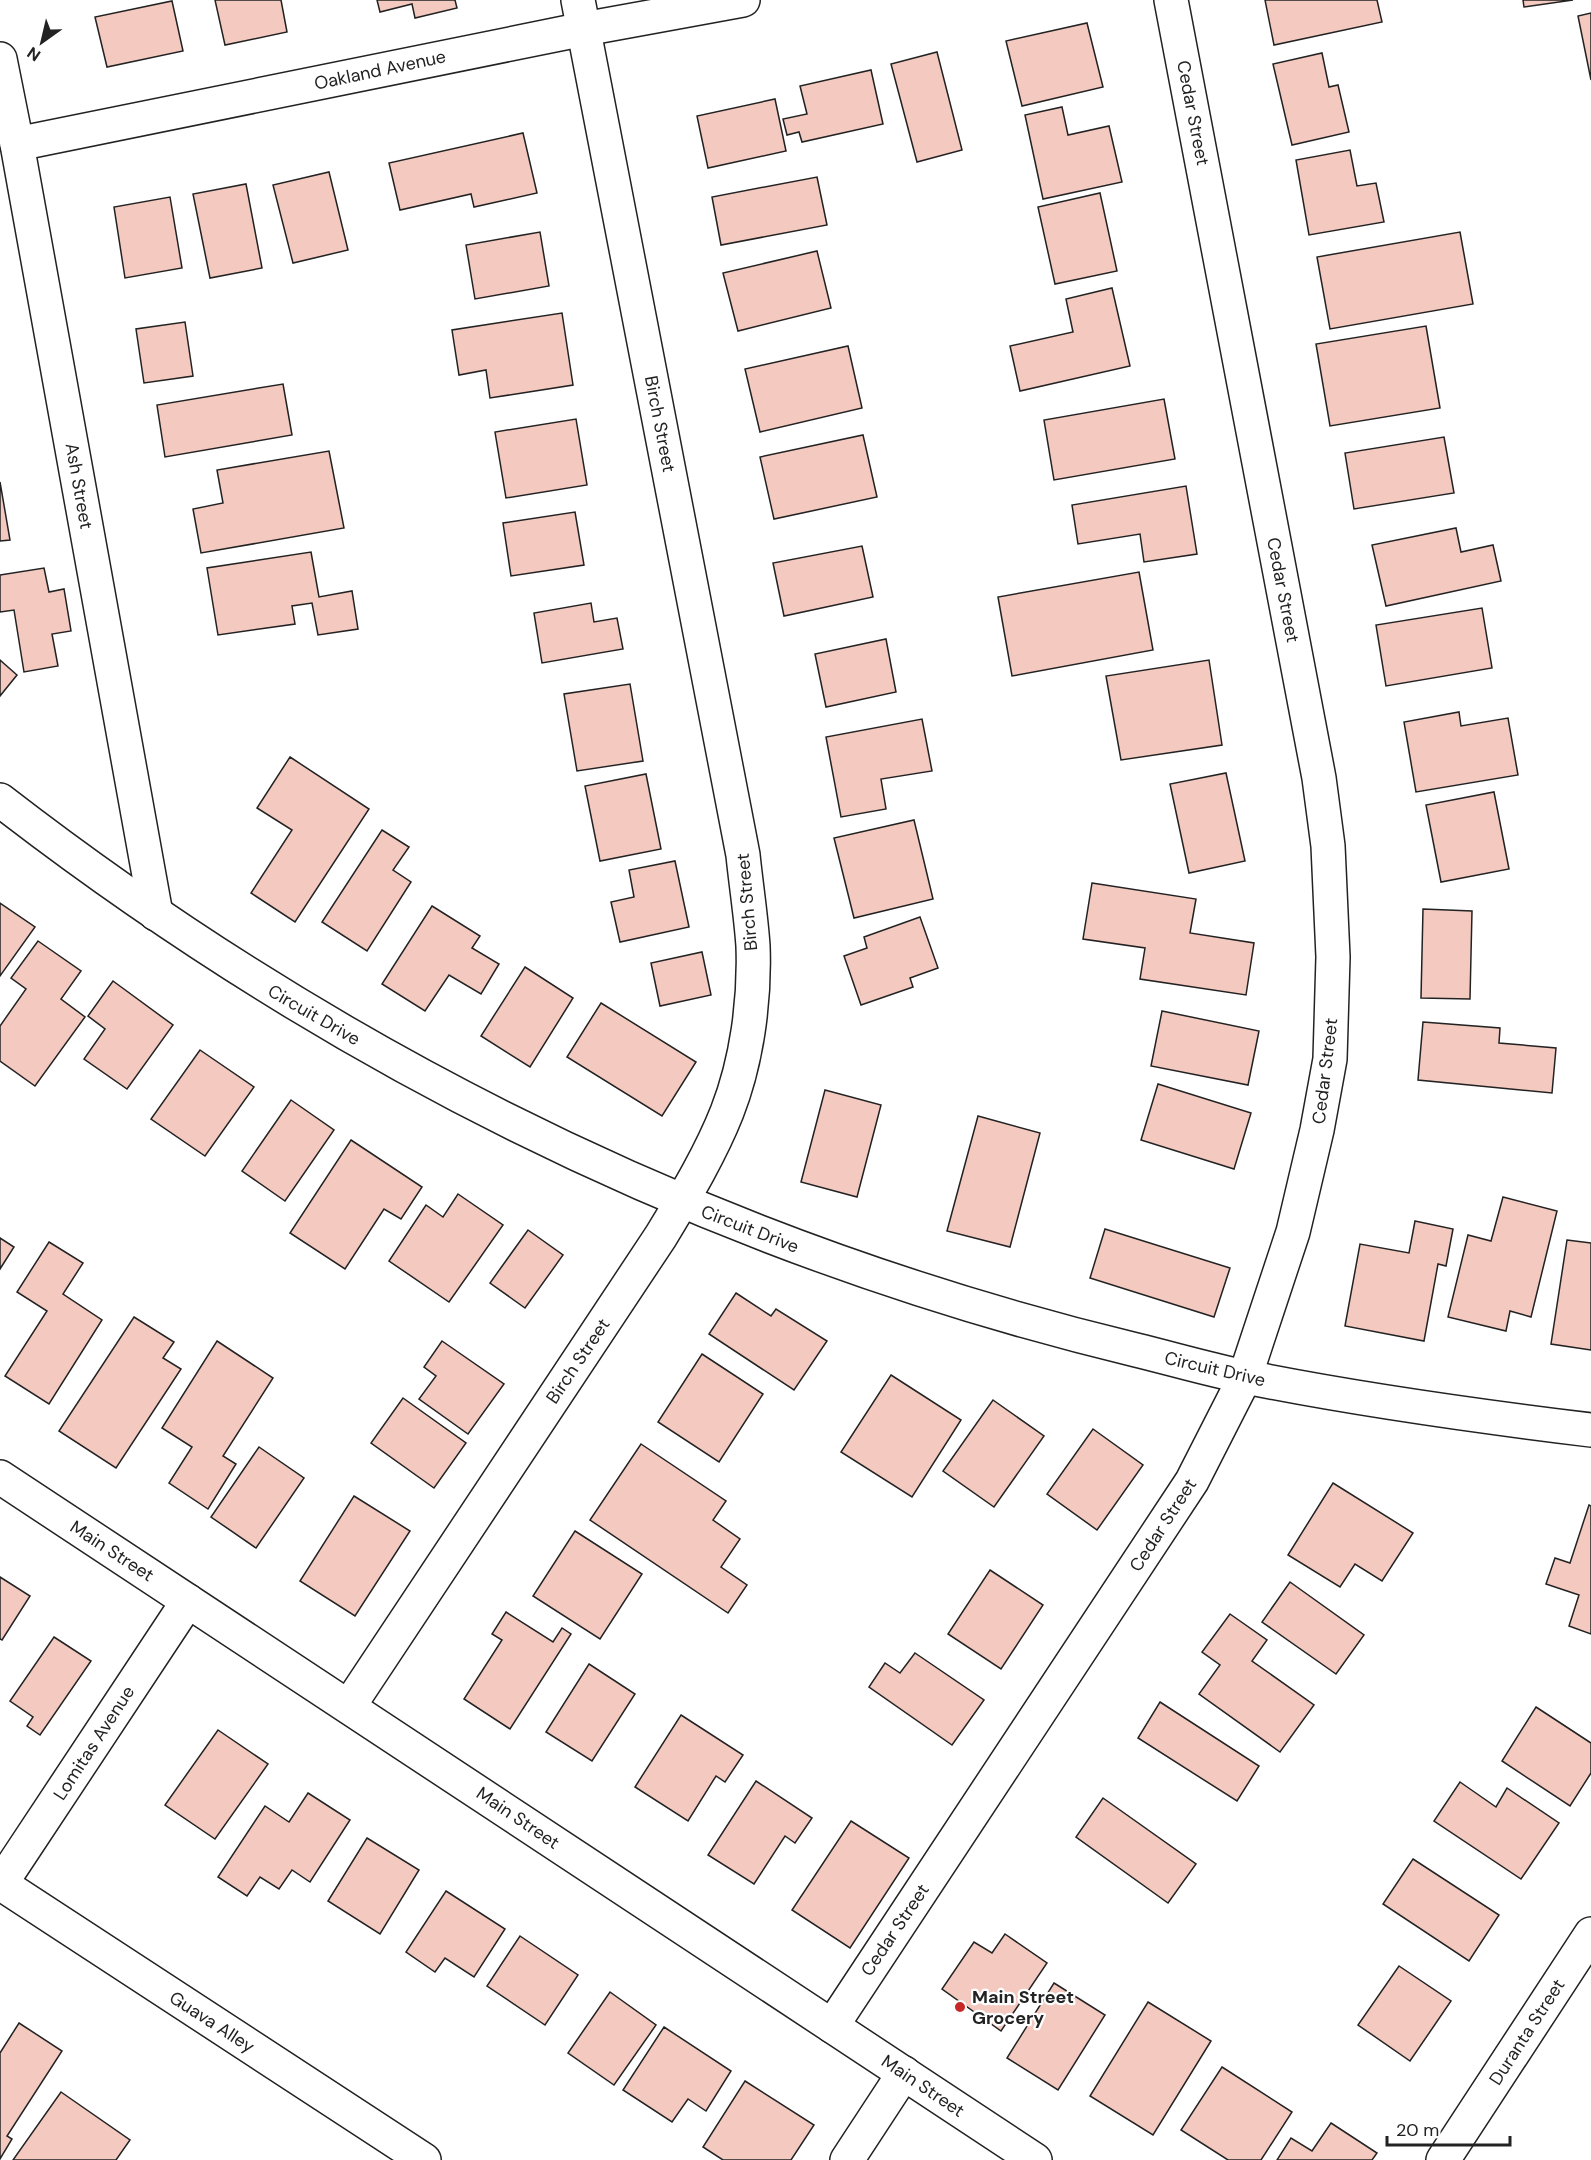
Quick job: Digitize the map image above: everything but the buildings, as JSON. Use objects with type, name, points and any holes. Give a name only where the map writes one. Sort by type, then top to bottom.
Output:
[{"type":"street","name":"Oakland Avenue","points":[[17,144],[581,14],[743,0]]},
{"type":"street","name":"Cedar Street","points":[[831,2026],[1192,1481],[1245,1377],[1293,1232],[1317,1130],[1330,1059],[1333,957],[1328,846],[1316,767],[1171,0]]},
{"type":"street","name":"Birch Street","points":[[349,1706],[655,1246],[681,1202],[705,1160],[728,1111],[740,1070],[751,1011],[753,946],[743,855],[581,14]]},
{"type":"street","name":"Ash Street","points":[[0,58],[156,914]]},
{"type":"street","name":"Circuit Drive","points":[[0,800],[54,842],[156,914],[262,984],[387,1057],[491,1113],[681,1202],[805,1250],[915,1288],[1089,1339],[1245,1377],[1458,1414],[1591,1430]]},
{"type":"street","name":"Main Street","points":[[0,1477],[1035,2160]]},
{"type":"street","name":"Lomitas Avenue","points":[[0,1884],[188,1601]]},
{"type":"street","name":"Guava Alley","points":[[0,1884],[424,2160]]},
{"type":"street","name":"Duranta Street","points":[[1443,2160],[1591,1934]]},
{"type":"street","points":[[847,2160],[904,2073]]},
{"type":"place","name":"Main Street Grocery","points":[[960,2007]]}]
